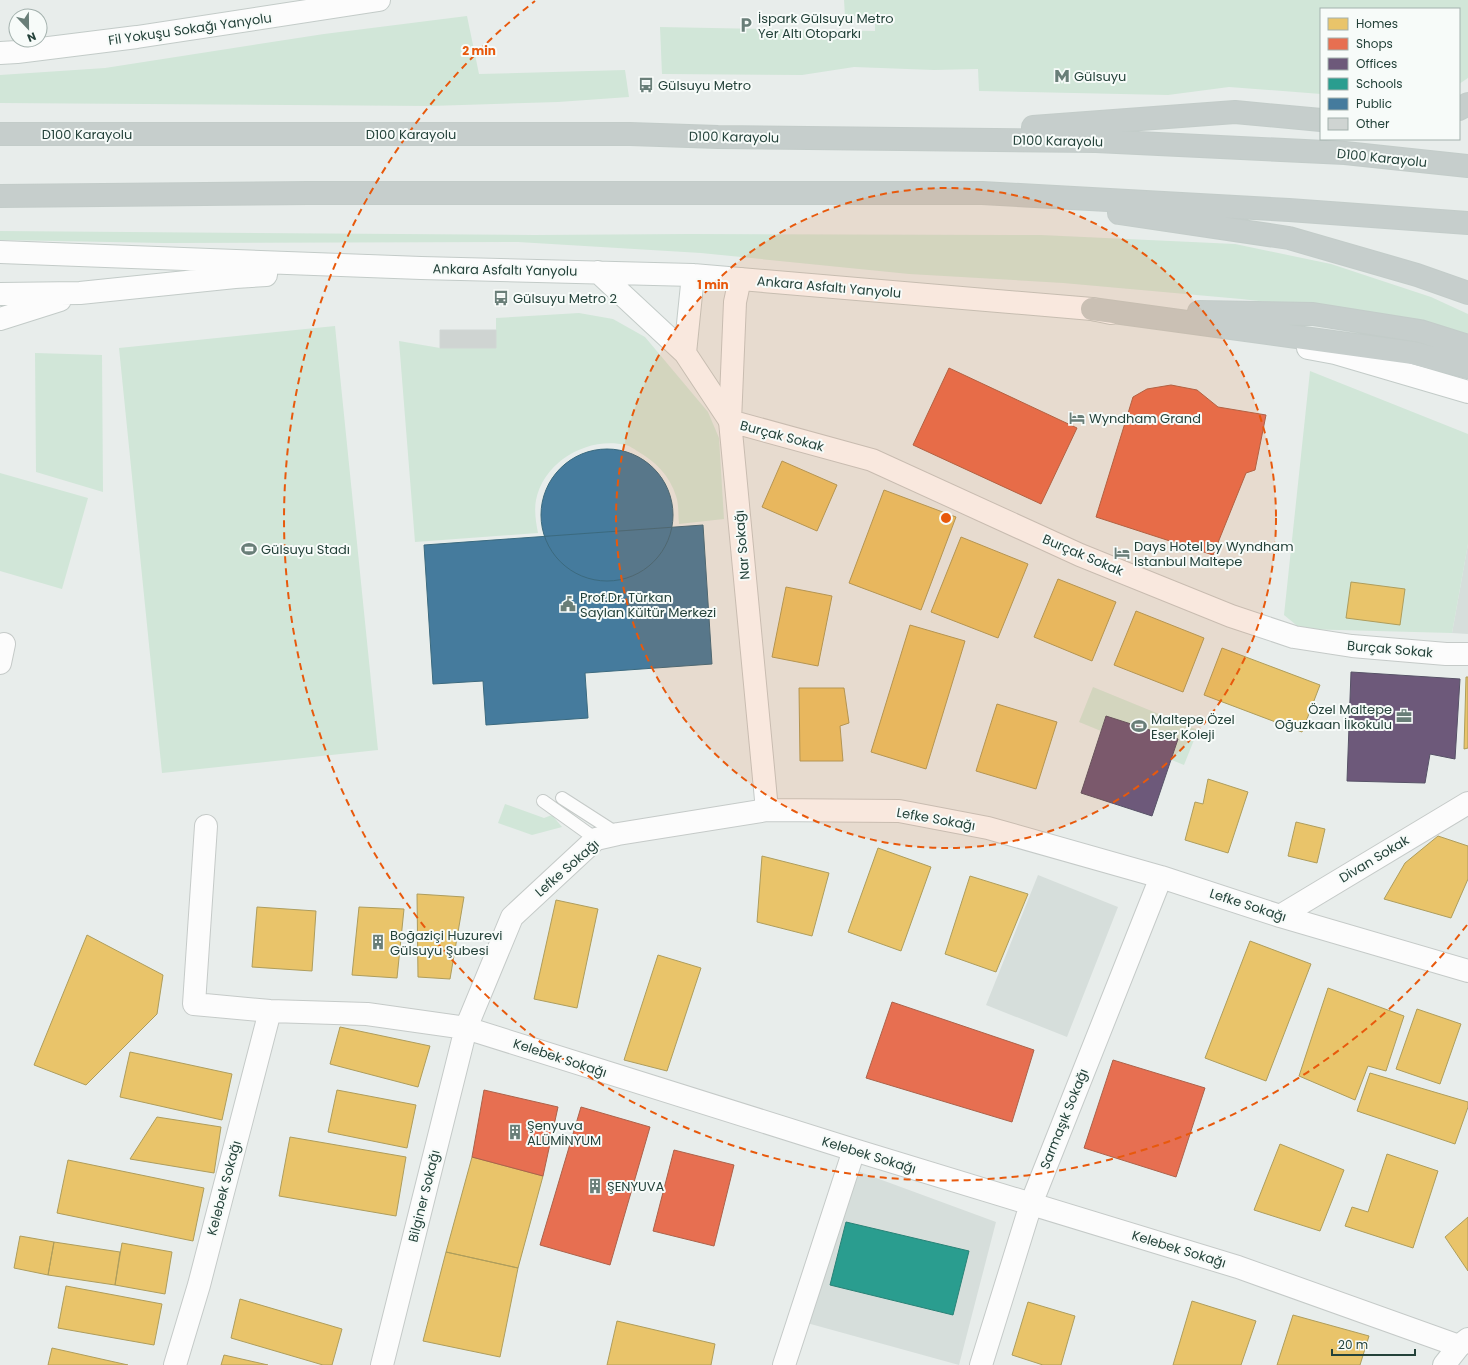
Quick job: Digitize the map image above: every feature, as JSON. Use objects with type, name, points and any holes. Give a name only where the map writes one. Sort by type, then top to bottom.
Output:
[{"type":"highway","points":[[892,138],[1234,112],[1320,120]]},
{"type":"highway","name":"D100 Karayolu","points":[[0,134],[630,134],[718,137],[1104,141],[1346,154],[1468,166]]},
{"type":"highway","points":[[0,196],[982,193],[1289,210],[1468,223]]},
{"type":"highway","points":[[982,193],[1289,238],[1417,275],[1468,293]]},
{"type":"highway","points":[[1092,309],[1312,314],[1420,331],[1468,346]]},
{"type":"highway","points":[[1092,309],[1412,353],[1468,367]]},
{"type":"street","name":"Fil Yokuşu Sokağı Yanyolu","points":[[0,53],[138,37],[379,0]]},
{"type":"street","points":[[0,252],[421,268]]},
{"type":"street","points":[[0,294],[80,293],[235,277],[421,268]]},
{"type":"street","name":"Ankara Asfaltı Yanyolu","points":[[421,268],[693,275],[1092,309],[1336,353],[1468,392]]},
{"type":"street","points":[[598,272],[685,353],[730,422]]},
{"type":"street","points":[[685,353],[693,275]]},
{"type":"street","name":"Nar Sokağı","points":[[740,279],[736,302],[730,422],[767,810]]},
{"type":"street","points":[[0,319],[80,293]]},
{"type":"street","name":"Burçak Sokak","points":[[730,422],[872,460],[1080,555],[1231,616],[1294,638],[1352,646],[1468,654]]},
{"type":"street","name":"Divan Sokak","points":[[1280,916],[1468,803]]},
{"type":"street","name":"Lefke Sokağı","points":[[466,1028],[512,916],[596,839],[618,834],[767,810],[899,811],[988,828],[1161,877],[1280,916],[1468,971]]},
{"type":"street","name":"Kelebek Sokağı","points":[[206,826],[194,1004],[270,1011],[367,1014],[466,1028],[854,1150],[1238,1267],[1463,1343]]},
{"type":"street","name":"Sarmaşık Sokağı","points":[[981,1365],[1031,1204],[1161,877]]},
{"type":"street","name":"Kelebek Sokağı","points":[[175,1365],[199,1285],[270,1011]]},
{"type":"street","name":"Bilginer Sokağı","points":[[382,1365],[466,1028]]},
{"type":"street","points":[[784,1365],[854,1150]]},
{"type":"street","points":[[1444,1365],[1463,1343]]},
{"type":"lane","points":[[562,798],[618,834]]},
{"type":"lane","points":[[543,802],[596,839]]},
{"type":"shaded area","points":[[1468,544],[1468,634],[1452,633]]},
{"type":"shaded area","points":[[1038,875],[1118,907],[1067,1037],[986,1005]]},
{"type":"shaded area","points":[[852,1169],[996,1222],[959,1365],[807,1323]]},
{"type":"green space","points":[[844,0],[1468,0],[1468,78],[1460,83],[1460,8],[1320,8],[1320,94],[1229,87],[1168,95],[979,91],[978,69],[934,70],[854,67],[802,75],[662,74],[660,27],[875,31],[875,16],[845,16]]},
{"type":"green space","points":[[467,16],[479,74],[625,70],[629,97],[558,102],[430,106],[0,103],[0,75],[105,68],[324,34]]},
{"type":"green space","points":[[0,231],[534,235],[1041,235],[1235,244],[1331,264],[1431,297],[1468,314],[1468,340],[1305,306],[1063,283],[909,274],[701,253],[518,242],[165,243],[0,240]]},
{"type":"green space","points":[[579,313],[613,319],[645,337],[708,412],[719,438],[724,519],[679,524],[676,496],[670,482],[656,464],[626,445],[612,443],[597,444],[570,454],[558,463],[548,474],[541,486],[535,504],[538,533],[415,542],[399,341],[440,348],[496,348],[496,318]]},
{"type":"green space","name":"Gülsuyu Stadı","points":[[335,326],[378,750],[162,773],[119,348]]},
{"type":"green space","points":[[35,353],[102,355],[103,492],[36,472]]},
{"type":"green space","points":[[1310,371],[1468,434],[1468,544],[1452,633],[1301,629],[1284,615]]},
{"type":"green space","points":[[0,473],[88,498],[62,589],[0,571]]},
{"type":"green space","name":"Maltepe Özel Eser Koleji","points":[[1093,687],[1198,730],[1184,765],[1079,722]]},
{"type":"green space","points":[[505,804],[544,818],[552,815],[562,827],[532,835],[498,823]]},
{"type":"building: Homes","points":[[782,461],[837,485],[817,531],[762,507]]},
{"type":"building: Homes","points":[[884,490],[956,517],[921,610],[849,583]]},
{"type":"building: Homes","points":[[961,537],[1028,564],[998,638],[931,612]]},
{"type":"building: Homes","points":[[1058,579],[1116,602],[1092,661],[1034,637]]},
{"type":"building: Homes","points":[[1351,582],[1405,589],[1400,625],[1346,618]]},
{"type":"building: Homes","points":[[786,587],[832,596],[818,666],[772,657]]},
{"type":"building: Homes","points":[[1136,611],[1204,638],[1183,692],[1114,665]]},
{"type":"building: Homes","points":[[910,625],[965,641],[926,769],[871,752]]},
{"type":"building: Homes","points":[[1222,648],[1320,685],[1302,732],[1204,695]]},
{"type":"building: Homes","points":[[1466,677],[1468,677],[1468,748],[1464,749]]},
{"type":"building: Homes","points":[[799,688],[844,688],[849,723],[840,726],[843,761],[800,761]]},
{"type":"building: Homes","points":[[997,704],[1057,722],[1036,789],[976,771]]},
{"type":"building: Homes","points":[[1208,779],[1248,792],[1228,853],[1185,840],[1195,802],[1203,804]]},
{"type":"building: Homes","points":[[1296,822],[1325,829],[1317,863],[1288,856]]},
{"type":"building: Homes","points":[[1438,836],[1468,846],[1468,879],[1451,918],[1384,899],[1405,863]]},
{"type":"building: Homes","points":[[878,848],[931,867],[901,951],[848,932]]},
{"type":"building: Homes","points":[[762,856],[829,873],[812,936],[757,922]]},
{"type":"building: Homes","points":[[970,876],[1028,894],[996,972],[945,954]]},
{"type":"building: Homes","points":[[417,894],[464,897],[450,979],[418,977]]},
{"type":"building: Homes","points":[[556,900],[598,909],[577,1008],[534,999]]},
{"type":"building: Homes","points":[[257,907],[316,911],[312,971],[252,967]]},
{"type":"building: Homes","name":"Boğaziçi Huzurevi Gülsuyu Şubesi","points":[[359,907],[404,909],[397,978],[352,975]]},
{"type":"building: Homes","points":[[87,935],[163,975],[157,1014],[86,1085],[34,1065]]},
{"type":"building: Homes","points":[[1250,941],[1311,964],[1266,1081],[1205,1058]]},
{"type":"building: Homes","points":[[658,955],[701,968],[667,1071],[624,1060]]},
{"type":"building: Homes","points":[[1328,988],[1404,1016],[1386,1071],[1368,1066],[1355,1100],[1299,1076]]},
{"type":"building: Homes","points":[[1417,1009],[1461,1024],[1440,1084],[1396,1069]]},
{"type":"building: Homes","points":[[340,1027],[430,1046],[418,1087],[330,1064]]},
{"type":"building: Homes","points":[[130,1052],[232,1074],[222,1120],[120,1097]]},
{"type":"building: Homes","points":[[1370,1073],[1468,1102],[1468,1107],[1455,1144],[1357,1111]]},
{"type":"building: Homes","points":[[337,1090],[416,1105],[407,1148],[328,1132]]},
{"type":"building: Homes","points":[[157,1117],[221,1127],[214,1173],[130,1159]]},
{"type":"building: Homes","points":[[290,1137],[406,1157],[396,1216],[279,1196]]},
{"type":"building: Homes","points":[[1280,1144],[1344,1170],[1320,1231],[1254,1210]]},
{"type":"building: Homes","points":[[1387,1154],[1438,1171],[1413,1248],[1345,1226],[1352,1207],[1368,1212]]},
{"type":"building: Homes","points":[[472,1157],[543,1176],[518,1268],[446,1252]]},
{"type":"building: Homes","points":[[68,1160],[204,1188],[193,1241],[57,1213]]},
{"type":"building: Homes","points":[[1468,1217],[1468,1271],[1445,1237]]},
{"type":"building: Homes","points":[[20,1236],[54,1242],[48,1275],[14,1268]]},
{"type":"building: Homes","points":[[54,1242],[120,1252],[115,1285],[48,1275]]},
{"type":"building: Homes","points":[[122,1243],[172,1252],[165,1294],[115,1285]]},
{"type":"building: Homes","points":[[446,1252],[518,1268],[500,1357],[423,1341]]},
{"type":"building: Homes","points":[[66,1286],[162,1304],[154,1345],[58,1328]]},
{"type":"building: Homes","points":[[240,1299],[342,1329],[332,1365],[323,1365],[231,1338]]},
{"type":"building: Homes","points":[[1192,1301],[1256,1321],[1241,1365],[1173,1365]]},
{"type":"building: Homes","points":[[1028,1302],[1075,1316],[1061,1365],[1043,1365],[1012,1355]]},
{"type":"building: Homes","points":[[1293,1315],[1369,1336],[1360,1365],[1277,1365]]},
{"type":"building: Homes","points":[[617,1321],[715,1344],[711,1365],[607,1365]]},
{"type":"building: Homes","points":[[52,1348],[128,1365],[48,1365]]},
{"type":"building: Homes","points":[[224,1355],[268,1365],[221,1365]]},
{"type":"building: Shops","points":[[949,368],[1077,428],[1041,504],[913,445]]},
{"type":"building: Shops","points":[[1171,385],[1197,390],[1218,407],[1266,415],[1255,470],[1246,473],[1213,555],[1096,517],[1133,397],[1147,389]]},
{"type":"building: Shops","points":[[892,1002],[1034,1050],[1012,1122],[866,1078]]},
{"type":"building: Shops","points":[[1113,1060],[1205,1088],[1176,1177],[1084,1148]]},
{"type":"building: Shops","name":"Şenyuva ALÜMİNYUM","points":[[484,1090],[558,1107],[543,1176],[472,1157]]},
{"type":"building: Shops","name":"ŞENYUVA","points":[[581,1107],[650,1127],[610,1265],[540,1245]]},
{"type":"building: Shops","name":"ŞENYUVA","points":[[674,1150],[734,1165],[714,1246],[653,1231]]},
{"type":"building: Offices","name":"Özel Maltepe Oğuzkaan İlkokulu","points":[[1351,672],[1460,679],[1455,759],[1430,754],[1425,783],[1347,781]]},
{"type":"building: Offices","name":"Maltepe Özel Eser Koleji","points":[[1106,716],[1178,739],[1152,816],[1081,793]]},
{"type":"building: Schools","points":[[846,1222],[969,1251],[953,1315],[830,1285]]},
{"type":"building: Public","name":"Prof.Dr. Türkan Saylan Kültür Merkezi","points":[[613,449],[632,454],[644,460],[654,468],[662,478],[668,490],[672,502],[672,528],[668,540],[662,552],[654,562],[644,570],[632,576],[620,580],[601,581],[582,576],[570,570],[560,562],[552,552],[546,540],[542,528],[541,509],[546,490],[552,478],[560,468],[570,460],[582,454],[594,450]]},
{"type":"building: Public","name":"Prof.Dr. Türkan Saylan Kültür Merkezi","points":[[703,525],[712,664],[585,673],[588,718],[486,725],[483,681],[433,684],[424,545]]},
{"type":"building: Other","points":[[440,330],[496,330],[496,348],[440,348]]},
{"type":"place","name":"İspark Gülsuyu Metro Yer Altı Otoparkı","points":[[746,25]]},
{"type":"place","name":"Gülsuyu","points":[[1062,76]]},
{"type":"place","name":"Gülsuyu Metro","points":[[646,85]]},
{"type":"place","name":"Gülsuyu Metro 2","points":[[501,298]]},
{"type":"place","name":"Wyndham Grand","points":[[1077,418]]},
{"type":"place","name":"Gülsuyu Stadı","points":[[249,549]]},
{"type":"place","name":"Days Hotel by Wyndham Istanbul Maltepe","points":[[1122,553]]},
{"type":"place","name":"Prof.Dr. Türkan Saylan Kültür Merkezi","points":[[568,604]]},
{"type":"place","name":"Özel Maltepe Oğuzkaan İlkokulu","points":[[1404,716]]},
{"type":"place","name":"Maltepe Özel Eser Koleji","points":[[1139,726]]},
{"type":"place","name":"Boğaziçi Huzurevi Gülsuyu Şubesi","points":[[378,942]]},
{"type":"place","name":"Şenyuva ALÜMİNYUM","points":[[515,1132]]},
{"type":"place","name":"ŞENYUVA","points":[[595,1186]]}]
